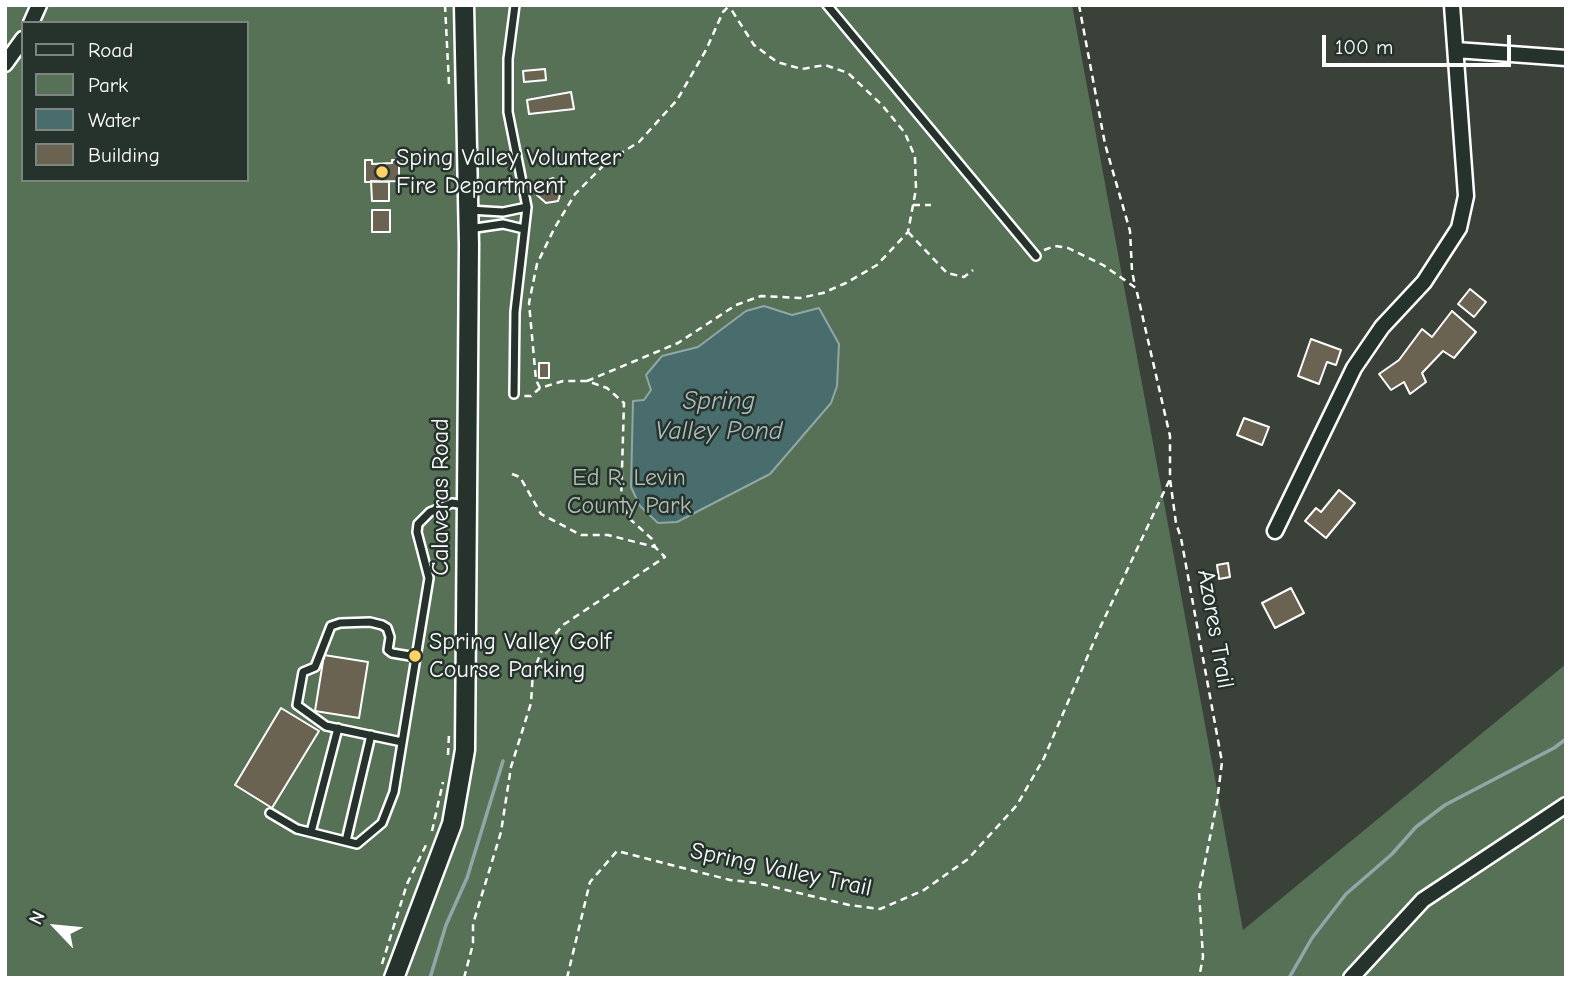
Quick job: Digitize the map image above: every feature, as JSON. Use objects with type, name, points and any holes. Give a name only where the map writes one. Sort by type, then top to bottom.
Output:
[{"type":"street","points":[[32,21],[39,5]]},
{"type":"street","name":"Calaveras Road","points":[[394,978],[453,824],[465,750],[468,210],[464,5]]},
{"type":"street","points":[[1275,531],[1354,368],[1382,327],[1424,282],[1459,228],[1466,196],[1452,5]]},
{"type":"street","points":[[5,64],[21,42]]},
{"type":"street","points":[[1456,50],[1566,58]]},
{"type":"street","points":[[1351,978],[1423,900],[1566,805]]},
{"type":"lane","points":[[514,395],[515,312],[527,207],[508,111],[508,60],[515,5]]},
{"type":"lane","points":[[827,5],[1036,256]]},
{"type":"lane","points":[[468,210],[503,212],[527,207]]},
{"type":"lane","points":[[468,229],[503,224],[524,229]]},
{"type":"lane","points":[[270,813],[297,830],[357,844],[382,823],[394,792],[429,578],[417,532],[418,524],[430,512],[452,503],[466,505]]},
{"type":"lane","points":[[402,742],[326,726],[297,705],[303,672],[315,667],[331,626],[370,622],[382,625],[387,628],[390,637],[388,650],[416,657]]},
{"type":"lane","points":[[311,832],[338,728]]},
{"type":"lane","points":[[346,841],[371,735]]},
{"type":"path","name":"Azores Trail","points":[[1079,5],[1105,144],[1130,231],[1132,271],[1170,436],[1170,479],[1176,523],[1222,762],[1199,892],[1203,957],[1199,978]]},
{"type":"path","points":[[540,388],[536,380],[529,303],[537,264],[554,229],[575,194],[608,161],[639,142],[677,100],[706,50],[723,12],[729,6],[754,45],[777,62],[802,69],[825,65],[848,73],[882,105],[905,133],[915,157],[916,189],[908,232],[877,265],[823,293],[800,298],[761,296],[736,305],[678,343],[587,381]]},
{"type":"path","points":[[913,205],[930,205]]},
{"type":"path","points":[[908,232],[947,273],[964,277],[973,270]]},
{"type":"path","points":[[1036,256],[1047,247],[1068,248],[1103,265],[1136,288]]},
{"type":"path","points":[[464,978],[473,944],[473,924],[498,843],[511,767],[531,703],[533,672],[542,650],[563,625],[665,557],[655,547],[652,538],[631,519],[621,503],[624,402],[607,388],[587,381],[563,381],[540,388],[531,396],[514,395]]},
{"type":"path","points":[[512,474],[520,477],[541,514],[581,535],[608,535],[655,547]]},
{"type":"path","name":"Spring Valley Trail","points":[[567,978],[590,882],[617,851],[730,880],[757,883],[849,905],[880,909],[924,890],[968,859],[1017,805],[1044,758],[1098,632],[1170,479]]},
{"type":"green space","name":"Ed R. Levin County Park","points":[[5,5],[1072,5],[1243,930],[1566,664],[1566,978],[5,978]]},
{"type":"water","name":"Spring Valley Pond","points":[[764,306],[792,315],[819,308],[839,344],[837,386],[831,403],[770,474],[677,522],[658,523],[640,506],[631,487],[633,401],[644,400],[651,390],[646,375],[662,356],[698,347],[746,311]]},
{"type":"building","points":[[545,69],[546,80],[524,82],[523,71]]},
{"type":"building","points":[[571,92],[574,109],[529,114],[527,100]]},
{"type":"building","name":"Sping Valley Volunteer Fire Department","points":[[365,160],[372,160],[372,164],[399,160],[399,181],[365,182]]},
{"type":"building","points":[[553,178],[562,189],[558,201],[546,203],[537,195],[541,183]]},
{"type":"building","points":[[371,181],[389,182],[389,201],[372,201]]},
{"type":"building","points":[[372,210],[390,210],[390,232],[372,232]]},
{"type":"building","points":[[1470,289],[1486,302],[1474,317],[1458,304]]},
{"type":"building","points":[[1452,311],[1476,332],[1454,358],[1443,351],[1422,373],[1426,382],[1410,394],[1404,382],[1391,390],[1379,374],[1399,360],[1422,329],[1432,337]]},
{"type":"building","points":[[1311,339],[1341,350],[1336,365],[1327,362],[1319,384],[1298,376]]},
{"type":"building","points":[[539,363],[549,363],[549,378],[539,378]]},
{"type":"building","points":[[1244,418],[1269,427],[1262,445],[1237,435]]},
{"type":"building","points":[[1339,490],[1355,503],[1326,538],[1305,521],[1316,508],[1321,512]]},
{"type":"building","points":[[1228,563],[1230,577],[1219,579],[1217,565]]},
{"type":"building","points":[[1291,588],[1304,613],[1275,628],[1262,603]]},
{"type":"building","points":[[324,655],[368,662],[359,718],[315,711]]},
{"type":"building","points":[[281,708],[319,731],[272,808],[235,785]]},
{"type":"waterway","points":[[1289,978],[1312,938],[1346,894],[1392,854],[1416,827],[1445,805],[1554,748],[1566,739]]},
{"type":"waterway","points":[[430,978],[446,925],[467,878],[503,761]]},
{"type":"place","name":"Sping Valley Volunteer Fire Department","points":[[382,172]]},
{"type":"place","name":"Spring Valley Golf Course Parking","points":[[415,656]]}]
